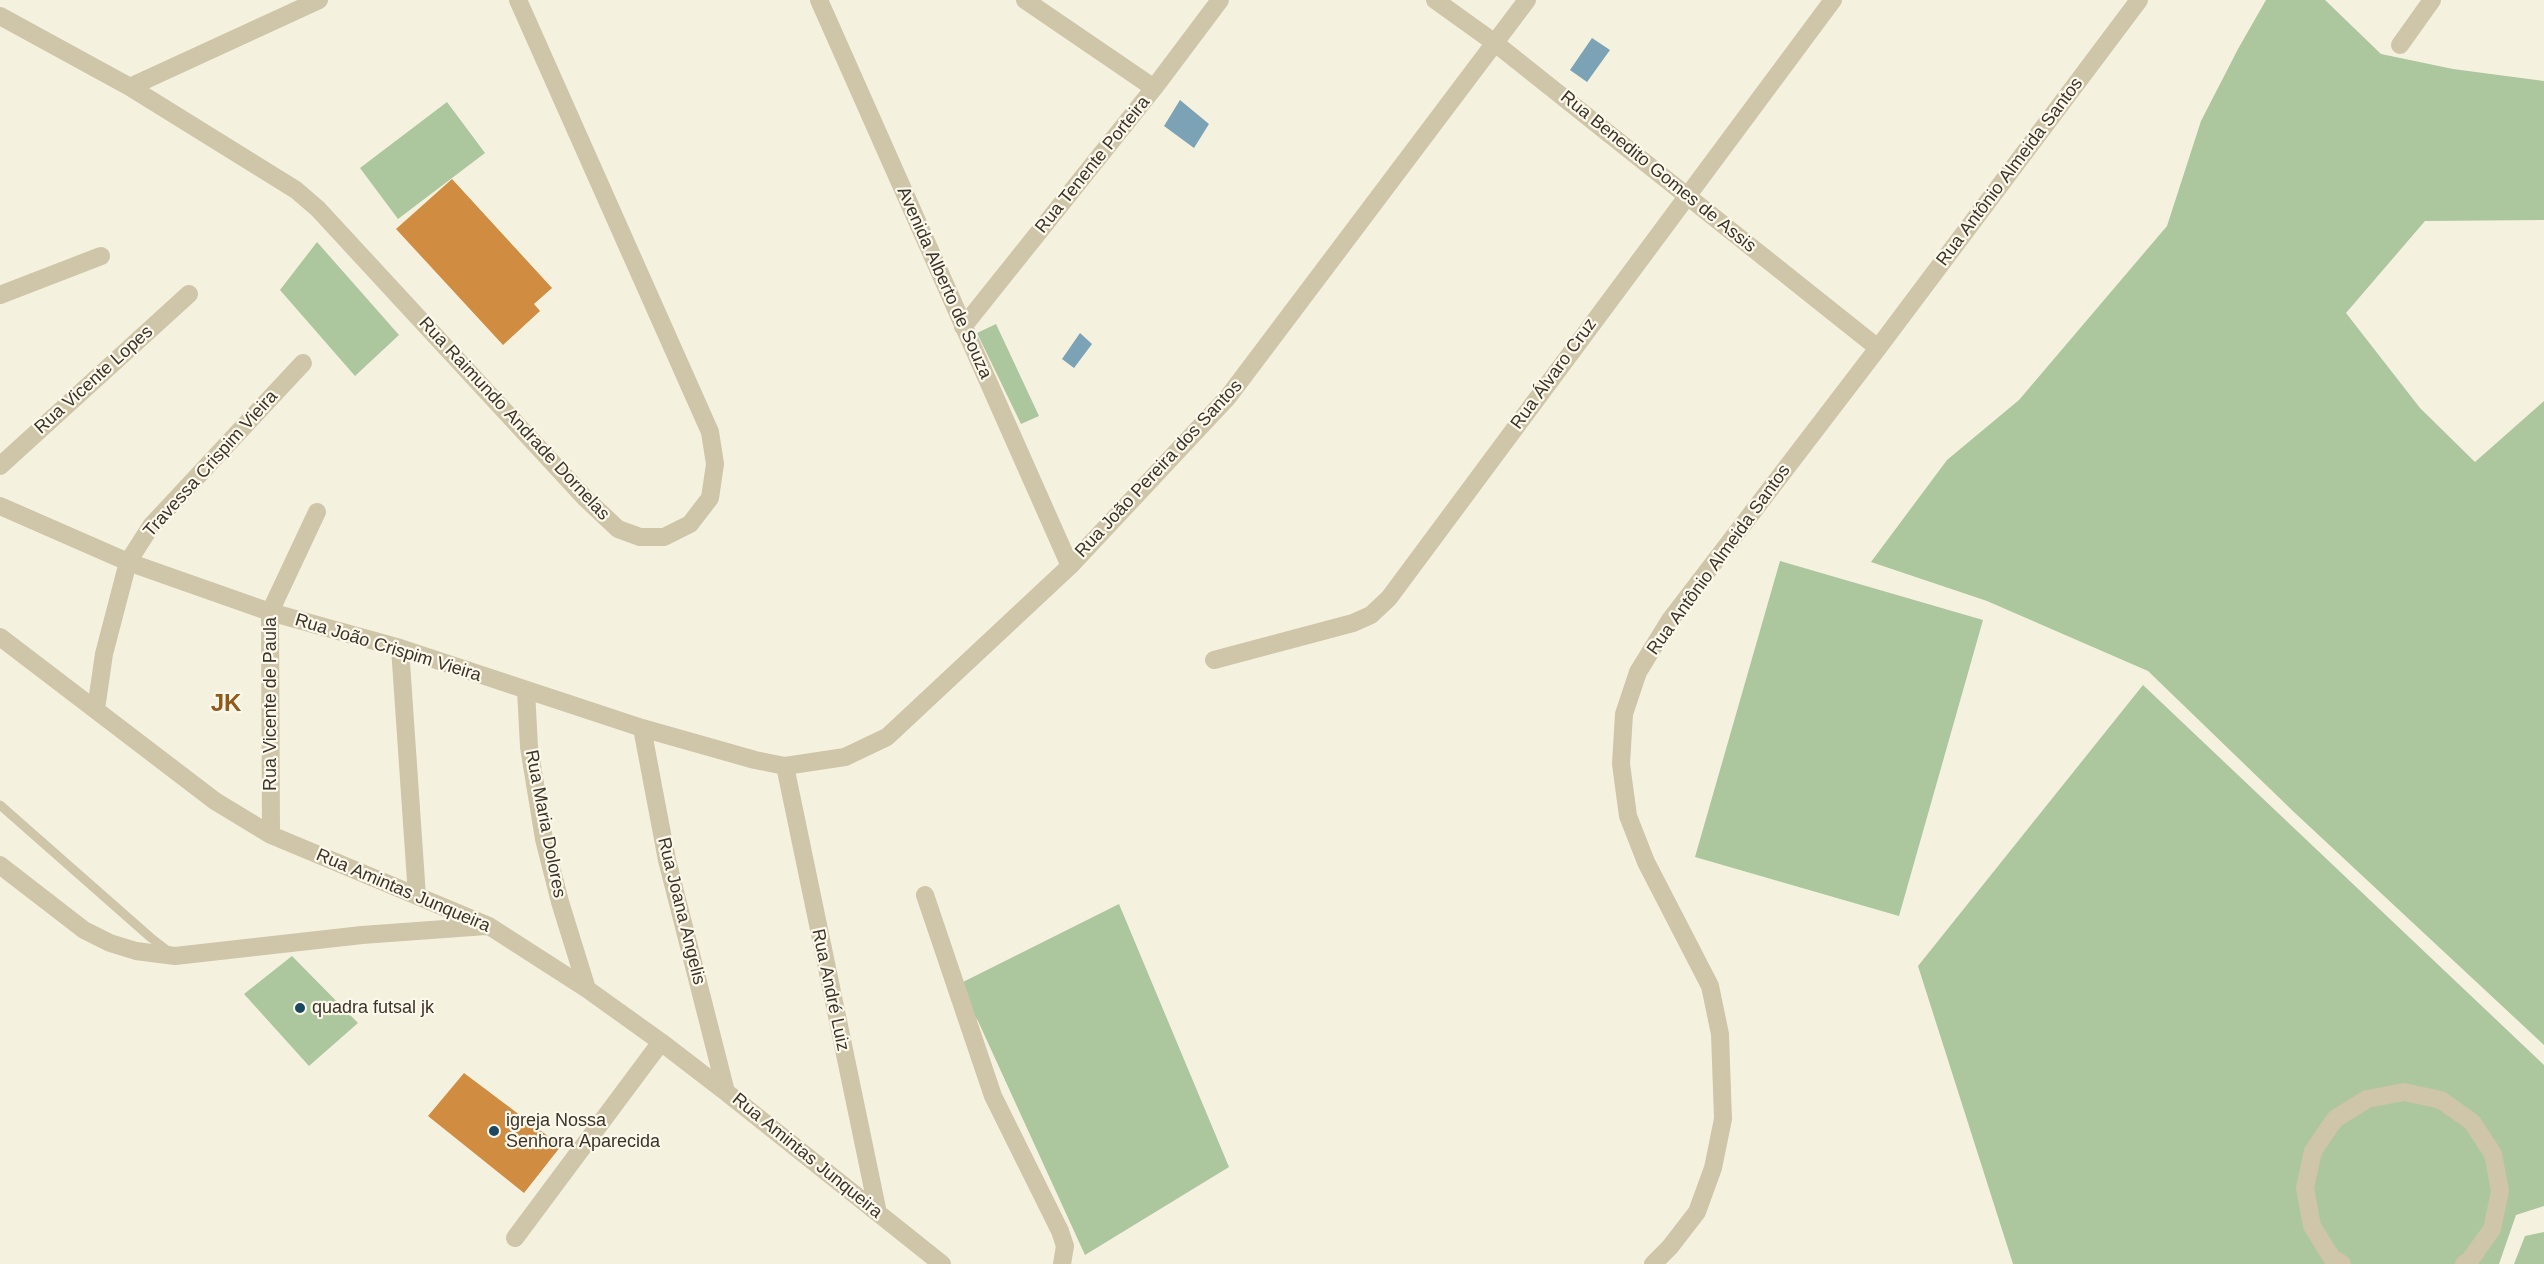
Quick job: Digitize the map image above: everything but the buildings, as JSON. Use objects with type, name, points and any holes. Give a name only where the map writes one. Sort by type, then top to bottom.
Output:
[{"type":"street","points":[[130,87],[319,0]]},
{"type":"street","name":"Rua Raimundo Andrade Dornelas","points":[[0,16],[130,87],[272,173],[318,209],[618,529],[640,537],[664,537],[690,524],[710,498],[715,464],[710,432],[518,0]]},
{"type":"street","name":"Avenida Alberto de Souza","points":[[819,0],[1070,566]]},
{"type":"street","points":[[1025,0],[1154,88]]},
{"type":"street","name":"Rua Tenente Porteira","points":[[963,327],[1154,88],[1220,0]]},
{"type":"street","name":"Rua Benedito Gomes de Assis","points":[[1435,0],[1495,43],[1878,348]]},
{"type":"street","name":"Rua João Pereira dos Santos","points":[[785,766],[845,757],[887,737],[1070,566],[1228,397],[1527,0]]},
{"type":"street","name":"Rua Álvaro Cruz","points":[[1214,660],[1353,623],[1371,615],[1389,598],[1833,0]]},
{"type":"street","name":"Rua Antônio Almeida Santos","points":[[1653,1264],[1670,1247],[1697,1212],[1713,1168],[1723,1119],[1720,1034],[1710,986],[1646,862],[1628,816],[1621,764],[1624,714],[1638,672],[1670,620],[2139,0]]},
{"type":"street","points":[[2400,45],[2432,0]]},
{"type":"street","points":[[0,295],[101,256]]},
{"type":"street","name":"Rua Vicente Lopes","points":[[0,466],[189,294]]},
{"type":"street","name":"Travessa Crispim Vieira","points":[[96,709],[105,645],[128,562],[151,526],[303,363]]},
{"type":"street","name":"Rua João Crispim Vieira","points":[[0,506],[128,562],[270,612],[400,648],[642,728],[755,760],[785,766]]},
{"type":"street","name":"Rua Vicente de Paula","points":[[271,835],[270,612],[317,512]]},
{"type":"street","name":"Rua Amintas Junqueira","points":[[0,637],[215,801],[271,835],[489,926],[587,989],[726,1092],[942,1264]]},
{"type":"street","points":[[400,648],[417,896]]},
{"type":"street","name":"Rua Maria Dolores","points":[[526,690],[529,747],[544,839],[560,902],[587,989]]},
{"type":"street","name":"Rua Joana Angelis","points":[[642,728],[667,860],[726,1092]]},
{"type":"street","name":"Rua André Luiz","points":[[785,766],[878,1213]]},
{"type":"street","points":[[0,865],[84,930],[110,944],[136,951],[176,956],[362,935],[489,926]]},
{"type":"street","points":[[925,895],[993,1096],[1060,1231],[1065,1246],[1062,1264]]},
{"type":"street","points":[[515,1238],[661,1042]]},
{"type":"street","points":[[2336,1262],[2312,1226],[2305,1188],[2313,1150],[2335,1119],[2367,1099],[2404,1092],[2441,1100],[2472,1122],[2493,1154],[2500,1191],[2492,1229],[2470,1260],[2464,1264]]},
{"type":"lane","points":[[0,806],[150,938],[176,956]]},
{"type":"green space","points":[[2266,0],[2325,0],[2381,54],[2453,69],[2544,81],[2544,220],[2425,221],[2346,313],[2420,408],[2475,462],[2544,401],[2544,1045],[2295,813],[2148,671],[1987,601],[1871,562],[1947,460],[2019,400],[2167,226],[2201,121]]},
{"type":"green space","points":[[447,102],[485,153],[398,219],[360,168]]},
{"type":"green space","points":[[317,242],[399,335],[355,376],[280,290]]},
{"type":"green space","points":[[996,324],[1039,416],[1021,424],[977,333]]},
{"type":"green space","points":[[1780,561],[1983,620],[1899,916],[1695,857]]},
{"type":"green space","points":[[2143,685],[2544,1065],[2544,1206],[2516,1215],[2499,1264],[2013,1264],[1918,966]]},
{"type":"green space","points":[[1119,904],[1229,1167],[1085,1255],[978,1021],[955,986]]},
{"type":"green space","name":"quadra futsal jk","points":[[292,956],[358,1023],[309,1066],[244,994]]},
{"type":"green space","points":[[2544,1232],[2544,1264],[2514,1264],[2525,1236]]},
{"type":"water","points":[[1592,38],[1610,50],[1587,82],[1570,70]]},
{"type":"water","points":[[1180,100],[1209,124],[1194,148],[1164,126]]},
{"type":"water","points":[[1080,333],[1092,344],[1074,368],[1062,359]]},
{"type":"place","name":"quadra futsal jk","points":[[300,1008]]},
{"type":"place","name":"igreja Nossa Senhora Aparecida","points":[[494,1131]]},
{"type":"district","name":"JK","points":[[226,704]]}]
